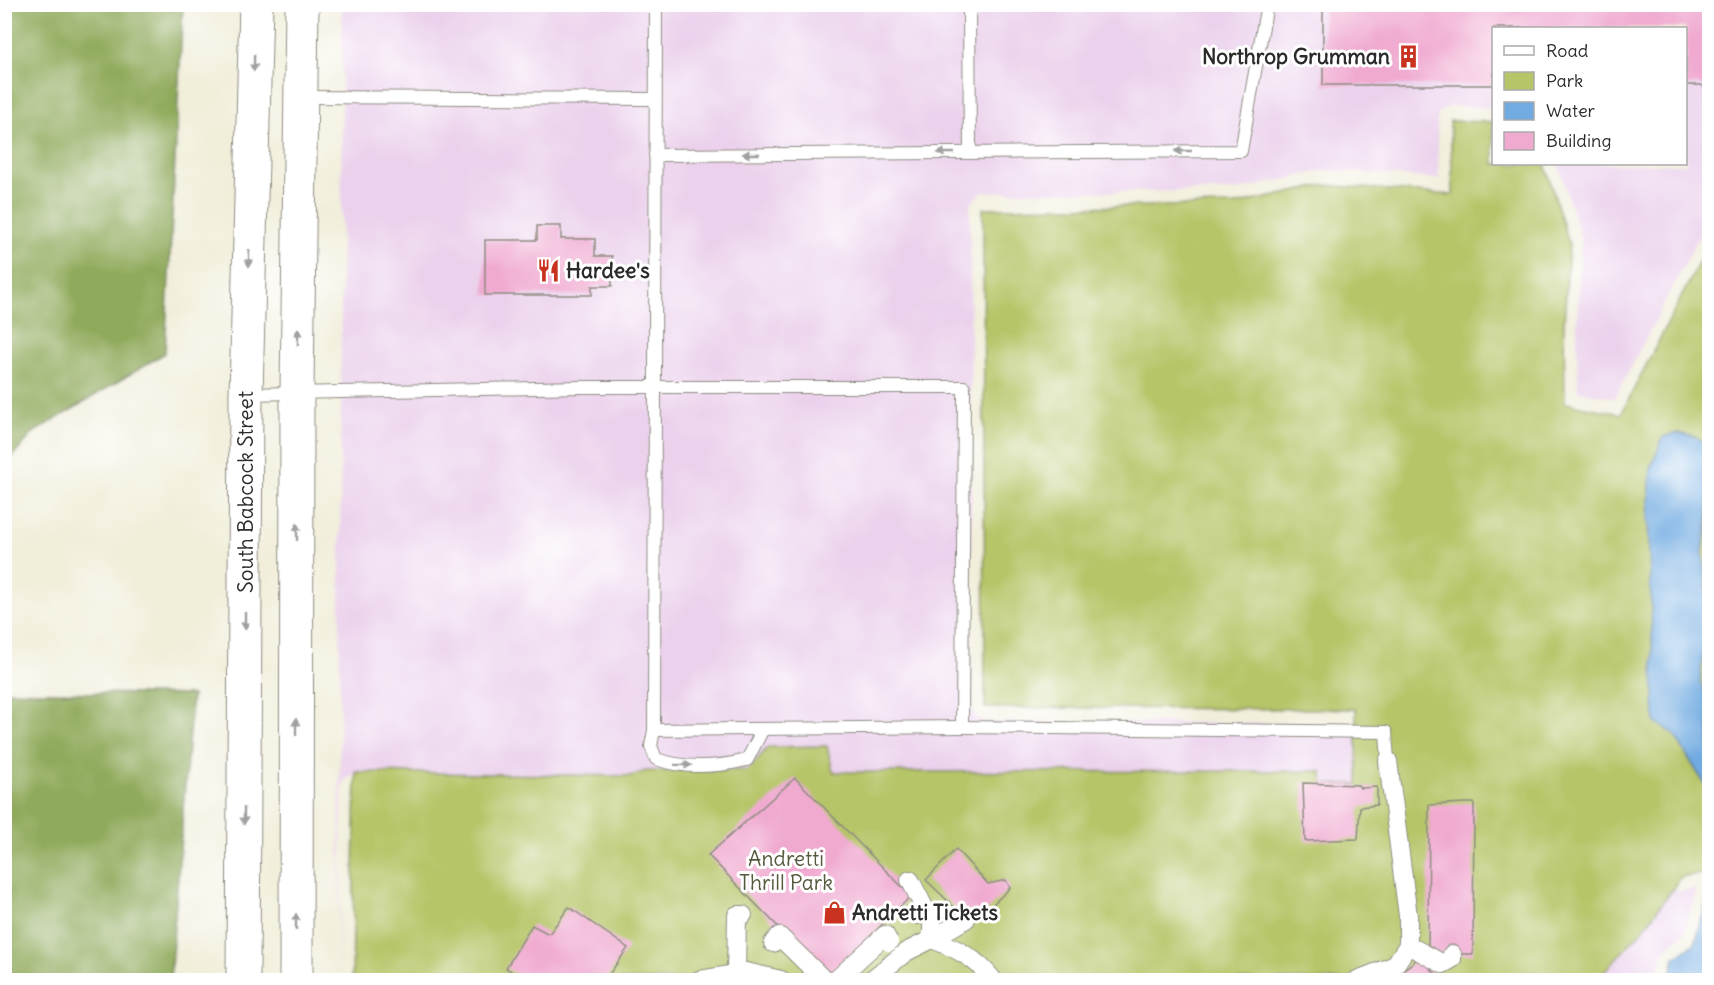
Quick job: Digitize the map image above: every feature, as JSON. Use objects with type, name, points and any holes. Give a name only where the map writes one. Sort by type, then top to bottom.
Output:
[{"type":"main road","name":"South Babcock Street","points":[[243,981],[246,394],[256,4]]},
{"type":"main road","points":[[296,981],[297,392],[302,4]]},
{"type":"street","points":[[1358,981],[1381,976],[1395,965],[1408,945],[1408,916],[1388,761]]},
{"type":"street","points":[[910,880],[922,913],[932,919],[932,939]]},
{"type":"street","points":[[736,973],[737,915],[743,915]]},
{"type":"street","points":[[867,939],[877,976],[906,952],[966,919]]},
{"type":"street","points":[[836,981],[885,935],[889,942]]},
{"type":"street","points":[[772,943],[778,936],[824,981]]},
{"type":"street","points":[[932,939],[954,947],[980,963],[993,981]]},
{"type":"street","points":[[1408,945],[1443,963],[1452,959],[1452,954]]},
{"type":"street","points":[[699,981],[746,972],[781,981]]},
{"type":"lane","points":[[656,4],[654,730],[651,746],[656,759],[675,766],[729,764],[747,760],[764,729]]},
{"type":"lane","points":[[969,4],[970,153]]},
{"type":"lane","points":[[655,155],[1241,151],[1267,4]]},
{"type":"lane","points":[[301,97],[655,99]]},
{"type":"lane","points":[[246,394],[656,388],[964,387],[962,727]]},
{"type":"lane","points":[[654,730],[962,727],[1386,732],[1388,761]]},
{"type":"shaded area","points":[[342,5],[1709,5],[1709,217],[1615,398],[1578,391],[1577,324],[1581,240],[1558,165],[1687,165],[1687,27],[1492,27],[1492,108],[1450,106],[1439,112],[1437,121],[1439,179],[1326,170],[1234,191],[983,192],[973,200],[970,208],[972,708],[978,720],[985,722],[1385,724],[1672,888],[1679,891],[1697,889],[1684,933],[1664,950],[1658,974],[1650,980],[398,980],[422,773],[355,774],[345,780],[342,789],[339,980]]},
{"type":"green space","points":[[5,4],[183,5],[165,353],[33,433],[5,466]]},
{"type":"green space","name":"Andretti Thrill Park","points":[[1450,121],[1492,122],[1492,165],[1545,165],[1569,244],[1564,324],[1565,403],[1621,414],[1709,243],[1709,873],[1681,877],[1642,931],[1596,980],[352,980],[356,772],[630,776],[646,771],[748,770],[768,747],[827,746],[833,772],[1322,771],[1323,784],[1358,784],[1356,709],[985,708],[983,208],[1235,205],[1325,185],[1453,195]]},
{"type":"green space","points":[[5,691],[192,695],[170,980],[5,980]]},
{"type":"water","points":[[1678,433],[1697,437],[1709,448],[1708,522],[1703,551],[1708,609],[1700,682],[1709,702],[1709,791],[1673,733],[1655,722],[1648,520],[1651,467],[1663,437]]},
{"type":"water","points":[[1709,893],[1709,980],[1670,980],[1675,957],[1695,943]]},
{"type":"building","name":"Northrop Grumman","points":[[1323,4],[1710,4],[1710,91],[1701,85],[1687,85],[1687,27],[1492,27],[1492,85],[1323,85]]},
{"type":"building","name":"Hardee's","points":[[537,226],[561,226],[561,239],[595,239],[595,256],[612,256],[612,286],[592,286],[592,295],[485,295],[485,240],[537,240]]},
{"type":"building","points":[[795,778],[911,896],[828,978],[708,855]]},
{"type":"building","points":[[1303,783],[1358,785],[1360,788],[1377,787],[1377,805],[1360,807],[1358,839],[1305,841]]},
{"type":"building","points":[[1474,803],[1473,954],[1428,954],[1429,805]]},
{"type":"building","points":[[956,849],[988,884],[1006,880],[1010,888],[972,924],[926,880]]},
{"type":"building","points":[[569,907],[628,948],[605,980],[525,980],[506,968],[532,925],[549,934]]},
{"type":"building","points":[[1420,957],[1441,980],[1390,980]]},
{"type":"place","name":"Northrop Grumman","points":[[1408,57]]},
{"type":"place","name":"Hardee's","points":[[548,271]]},
{"type":"place","name":"Andretti Tickets","points":[[834,913]]}]
